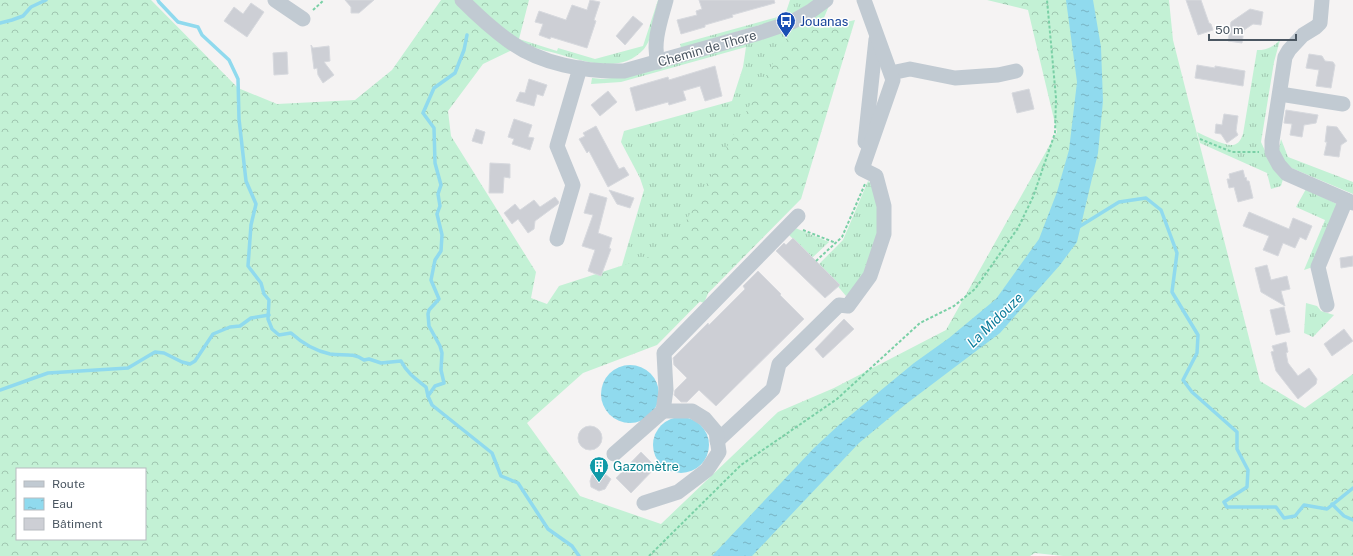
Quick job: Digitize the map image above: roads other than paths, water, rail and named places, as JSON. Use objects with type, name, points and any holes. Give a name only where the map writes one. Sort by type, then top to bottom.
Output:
[{"type":"street","points":[[275,0],[303,19]]},
{"type":"street","name":"Chemin de Thore","points":[[462,0],[485,22],[510,42],[531,53],[555,62],[580,68],[604,71],[624,71],[759,33],[792,22],[826,0]]},
{"type":"street","points":[[658,62],[656,54],[658,34],[666,0]]},
{"type":"street","points":[[864,0],[893,80],[864,175]]},
{"type":"street","points":[[1322,0],[1320,23],[1304,35],[1289,50],[1285,57],[1272,141],[1272,152],[1279,165],[1287,174],[1349,201],[1318,267],[1327,305]]},
{"type":"street","points":[[864,175],[877,36]]},
{"type":"street","points":[[558,239],[573,185],[557,146],[580,68]]},
{"type":"street","points":[[891,73],[910,69],[955,78],[998,75],[1016,71]]},
{"type":"street","points":[[1280,94],[1343,104]]},
{"type":"street","points":[[717,441],[773,389],[779,364],[839,305],[848,306],[870,276],[884,234],[884,206],[876,176],[864,175]]},
{"type":"street","points":[[664,411],[666,390],[664,353],[799,222]]},
{"type":"street","points":[[614,454],[664,411],[692,411],[705,419],[716,432],[719,452],[706,470],[678,492],[644,503]]},
{"type":"water","name":"La Midouze","points":[[1066,0],[1093,0],[1101,47],[1103,101],[1098,153],[1077,242],[1060,265],[1000,333],[906,404],[859,443],[752,556],[712,556],[814,448],[840,424],[914,363],[949,338],[996,299],[1039,239],[1057,192],[1069,150],[1077,82]]},
{"type":"water","points":[[630,365],[641,367],[654,378],[657,383],[659,394],[657,405],[646,418],[641,421],[630,423],[619,421],[606,410],[603,405],[601,394],[603,383],[614,370],[619,367]]},
{"type":"water","points":[[675,417],[687,417],[697,421],[705,429],[709,439],[709,451],[705,461],[697,469],[687,473],[675,473],[665,469],[657,461],[653,451],[653,439],[657,429],[665,421]]},
{"type":"waterway","points":[[0,23],[23,16],[31,7],[46,0]]},
{"type":"waterway","points":[[158,0],[178,22],[198,27],[202,35],[229,60],[238,79],[239,119],[246,181],[256,204],[251,225],[248,266],[261,283],[264,294],[269,300],[268,319],[272,329],[279,335],[291,333],[309,346],[330,354],[351,355],[364,360],[369,359],[381,363],[401,361],[409,372],[426,387],[432,405],[492,453],[501,476],[518,483],[548,529],[572,546],[579,556]]},
{"type":"waterway","points":[[428,396],[435,386],[444,383],[441,370],[442,353],[440,346],[429,326],[428,314],[429,310],[439,299],[431,280],[435,260],[441,251],[442,235],[437,214],[440,206],[438,194],[441,185],[435,163],[434,128],[423,113],[434,88],[455,73],[464,50],[467,35]]},
{"type":"waterway","points":[[1077,228],[1119,202],[1146,198],[1161,210],[1177,253],[1172,292],[1198,335],[1197,353],[1183,380],[1192,392],[1237,432],[1237,449],[1248,470],[1247,487],[1224,502],[1227,507],[1276,507],[1284,518],[1295,516],[1304,505],[1327,509],[1353,488]]},
{"type":"waterway","points":[[0,390],[48,373],[128,368],[155,352],[164,353],[182,362],[190,364],[195,361],[213,334],[230,327],[240,326],[251,318],[269,315]]},
{"type":"waterway","points":[[1332,504],[1344,516],[1353,520]]},
{"type":"place","name":"Jouanas","points":[[786,38]]},
{"type":"place","name":"Gazomètre","points":[[599,483]]}]
